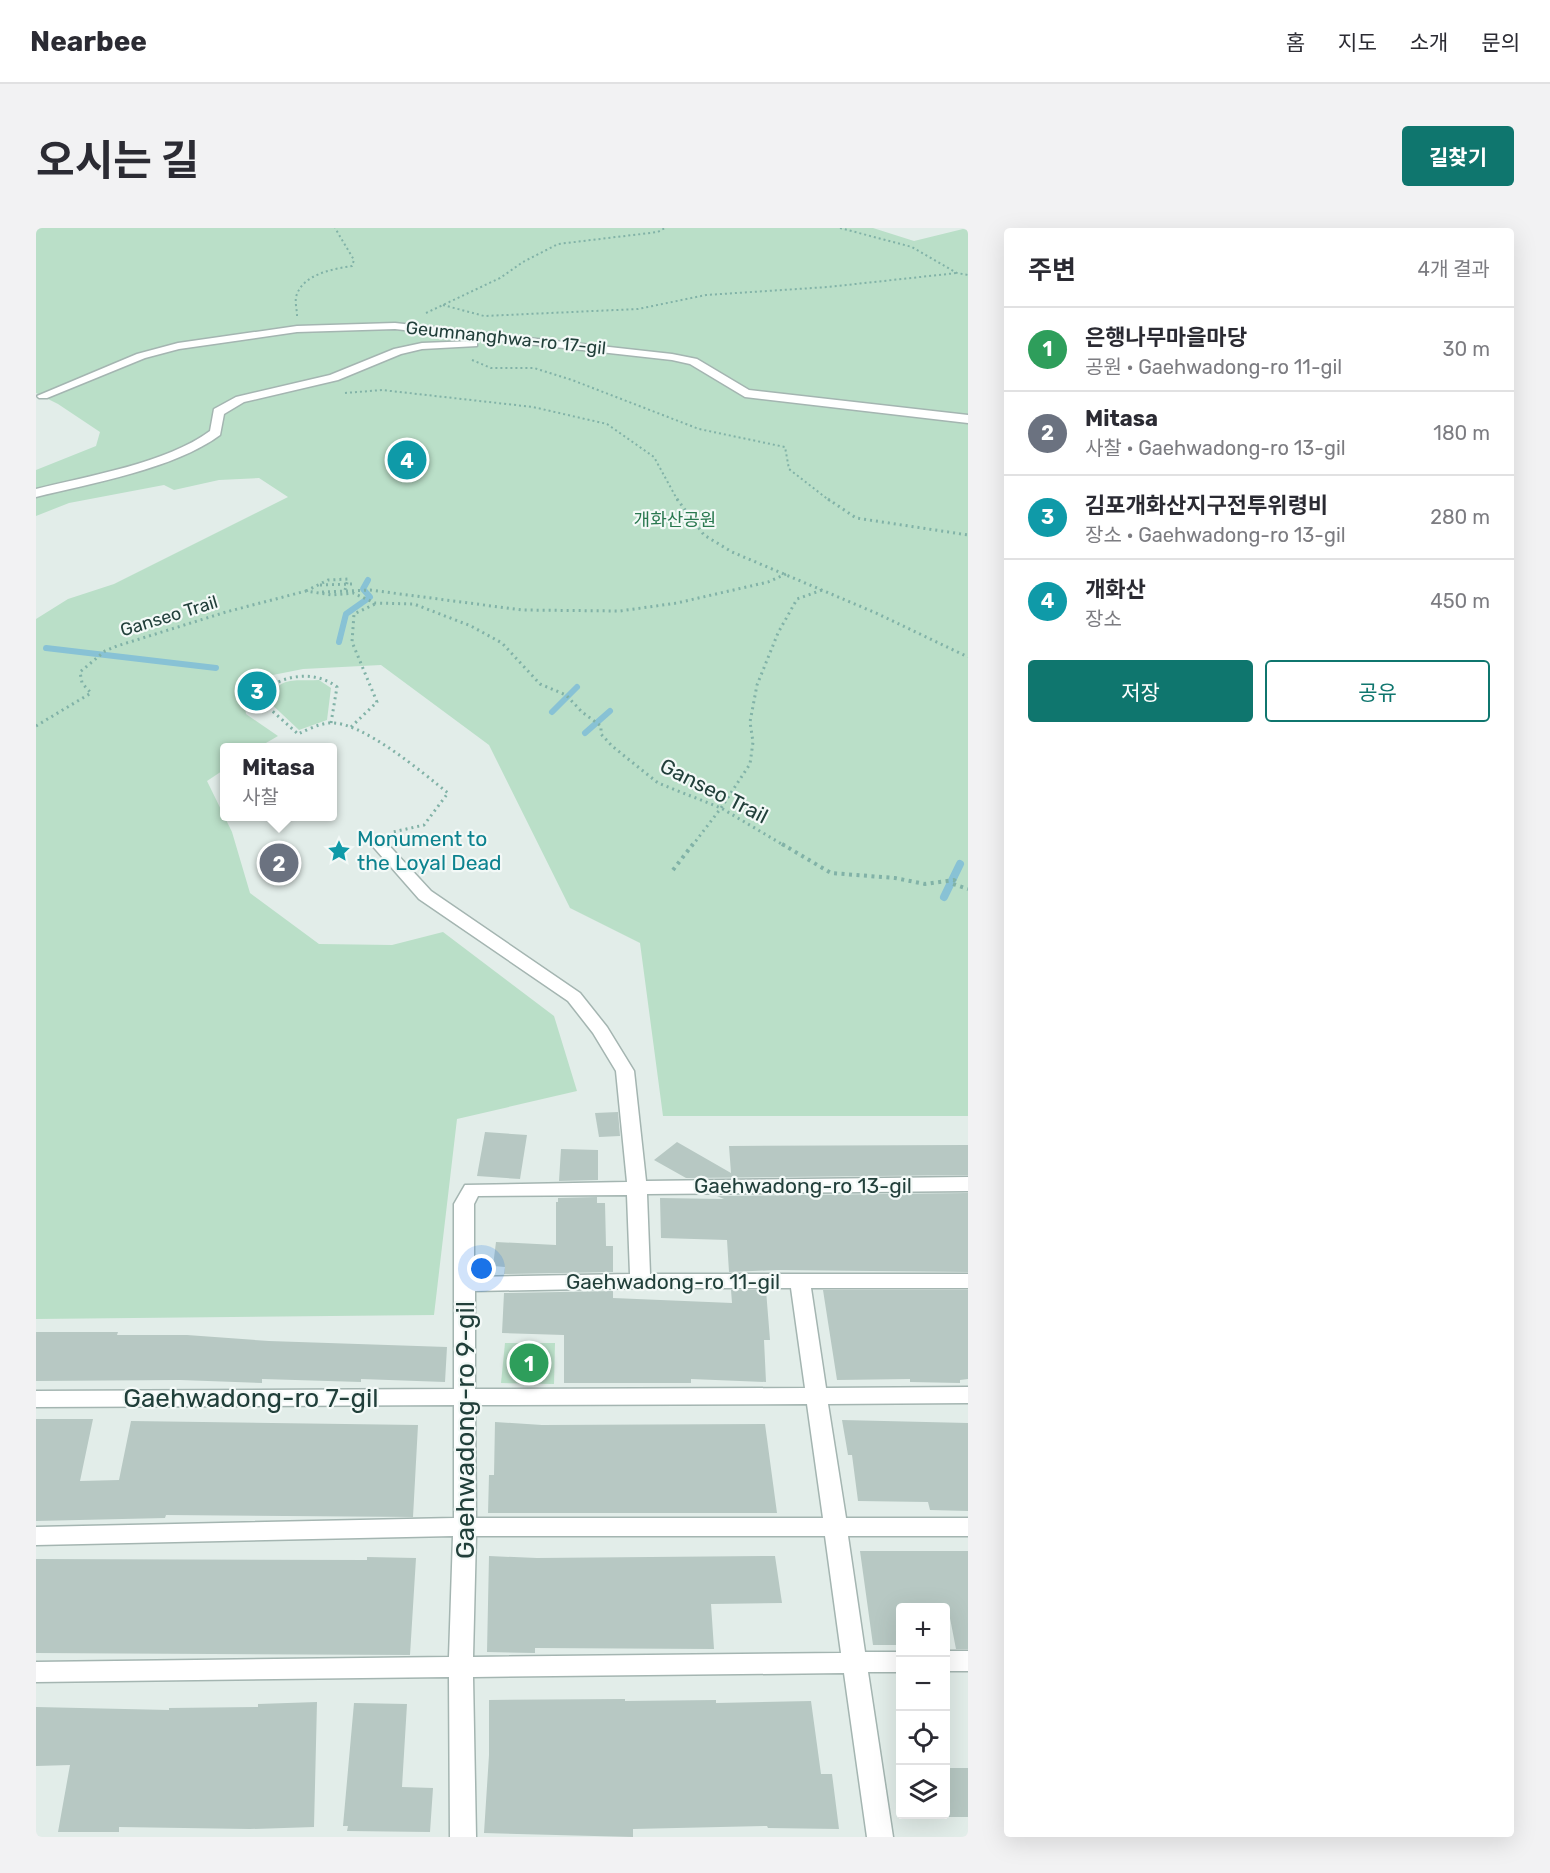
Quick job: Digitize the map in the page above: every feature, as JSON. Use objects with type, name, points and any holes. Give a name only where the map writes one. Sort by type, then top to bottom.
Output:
[{"type":"street","name":"Geumnanghwa-ro 17-gil","points":[[43,396],[131,359],[178,346],[297,328],[395,326],[644,354],[693,362],[745,393],[770,398],[968,419]]},
{"type":"street","points":[[36,494],[119,472],[200,444],[216,432],[218,412],[240,399],[334,378],[376,358],[398,351],[422,346],[514,340]]},
{"type":"street","points":[[377,842],[425,895],[574,997],[601,1031],[626,1071],[637,1187],[640,1281]]},
{"type":"street","name":"Gaehwadong-ro 13-gil","points":[[637,1187],[968,1184]]},
{"type":"street","name":"Gaehwadong-ro 9-gil","points":[[463,1837],[461,1667],[465,1527],[464,1204],[472,1191],[637,1187]]},
{"type":"street","points":[[800,1281],[968,1281]]},
{"type":"street","name":"Gaehwadong-ro 11-gil","points":[[466,1284],[800,1281],[880,1837]]},
{"type":"street","points":[[465,1398],[968,1395]]},
{"type":"street","name":"Gaehwadong-ro 7-gil","points":[[36,1399],[465,1398]]},
{"type":"street","points":[[36,1536],[465,1527],[968,1527]]},
{"type":"street","points":[[950,1661],[968,1661]]},
{"type":"street","points":[[36,1672],[896,1662]]},
{"type":"path","points":[[297,328],[296,297],[301,287],[309,279],[330,270],[352,266],[354,260],[335,228]]},
{"type":"path","points":[[395,326],[500,278],[523,262],[558,244],[658,232],[665,228]]},
{"type":"path","points":[[840,228],[912,247],[957,273]]},
{"type":"path","points":[[443,305],[484,316],[638,309],[706,295],[828,287],[957,273],[968,275]]},
{"type":"path","points":[[466,357],[491,368],[534,368],[572,380],[699,429],[784,447],[789,469],[855,518],[968,535]]},
{"type":"path","points":[[336,393],[382,390],[436,395],[533,407],[607,424],[654,457],[671,491],[704,535],[732,552],[823,590],[968,657]]},
{"type":"path","points":[[346,584],[345,592],[367,590],[522,610],[620,610],[676,603],[768,582],[787,574]]},
{"type":"path","points":[[306,591],[318,585],[352,584]]},
{"type":"path","points":[[673,870],[721,808],[750,764],[753,742],[750,722],[757,685],[778,633],[797,599],[823,590]]},
{"type":"path","name":"Ganseo Trail","points":[[36,726],[91,693],[82,683],[80,672],[105,651],[226,612],[306,591],[332,595],[345,592],[375,603],[417,605],[471,626],[502,643],[540,684],[566,695],[598,724],[601,734],[612,746],[658,783],[721,808],[831,873],[895,878],[925,884],[954,880],[956,882],[953,884],[959,888],[968,889]]},
{"type":"path","points":[[351,727],[377,702],[352,642],[354,614],[375,603]]},
{"type":"path","points":[[330,723],[337,687],[331,680],[314,676],[284,679],[266,685],[259,694],[260,700],[298,734],[330,723],[351,727],[407,761],[448,794],[424,825],[399,829],[377,842]]},
{"type":"green space","name":"개화산공원","points":[[36,228],[873,228],[914,241],[963,229],[968,230],[968,1116],[663,1116],[640,943],[570,908],[489,745],[381,665],[303,669],[248,680],[244,696],[246,714],[278,736],[266,743],[220,743],[220,772],[207,781],[220,808],[220,821],[227,821],[232,832],[250,893],[319,944],[392,945],[443,932],[554,1016],[577,1091],[457,1119],[434,1315],[36,1319],[36,619],[68,599],[114,584],[288,497],[259,478],[219,480],[174,490],[164,485],[69,503],[36,516],[36,470],[96,446],[100,432],[58,404],[36,393]]},
{"type":"green space","points":[[319,680],[331,688],[327,720],[299,730],[265,698],[278,686],[289,681]]},
{"type":"green space","points":[[505,1343],[555,1343],[554,1384],[501,1383]]},
{"type":"building","points":[[618,1112],[620,1136],[599,1137],[595,1113]]},
{"type":"building","points":[[485,1132],[527,1135],[520,1179],[477,1176]]},
{"type":"building","points":[[677,1142],[731,1173],[729,1146],[968,1145],[968,1175],[686,1178],[654,1160]]},
{"type":"building","points":[[561,1149],[598,1150],[598,1180],[559,1181]]},
{"type":"building","points":[[968,1193],[968,1272],[777,1270],[729,1272],[727,1240],[661,1238],[660,1198],[724,1199],[717,1196]]},
{"type":"building","points":[[597,1197],[597,1203],[605,1203],[606,1246],[613,1246],[613,1272],[504,1274],[505,1267],[493,1266],[496,1242],[556,1245],[556,1202],[558,1198]]},
{"type":"building","points":[[731,1290],[766,1290],[770,1340],[764,1340],[766,1382],[691,1379],[691,1383],[564,1383],[564,1335],[502,1333],[504,1293],[613,1291],[613,1298],[732,1303]]},
{"type":"building","points":[[823,1290],[968,1290],[968,1379],[960,1380],[960,1383],[910,1382],[910,1379],[837,1380]]},
{"type":"building","points":[[36,1332],[118,1332],[117,1335],[187,1335],[269,1341],[447,1347],[445,1382],[361,1379],[361,1382],[262,1379],[262,1383],[180,1380],[36,1381]]},
{"type":"building","points":[[36,1419],[93,1419],[80,1481],[119,1480],[131,1421],[418,1425],[413,1517],[166,1515],[165,1518],[36,1521]]},
{"type":"building","points":[[842,1420],[968,1423],[968,1511],[930,1510],[928,1502],[858,1501],[852,1455],[848,1455]]},
{"type":"building","points":[[495,1422],[542,1425],[765,1424],[777,1513],[488,1513],[489,1475],[494,1475]]},
{"type":"building","points":[[860,1551],[968,1551],[968,1649],[956,1649],[950,1618],[950,1603],[896,1603],[896,1645],[873,1645]]},
{"type":"building","points":[[489,1556],[537,1558],[775,1556],[782,1603],[711,1604],[714,1649],[535,1648],[535,1653],[487,1652]]},
{"type":"building","points":[[367,1557],[416,1558],[410,1655],[36,1653],[36,1559],[367,1560]]},
{"type":"building","points":[[625,1699],[625,1701],[716,1700],[716,1703],[811,1701],[821,1774],[832,1774],[839,1829],[768,1828],[767,1826],[633,1829],[633,1837],[484,1833],[489,1755],[489,1700]]},
{"type":"building","points":[[317,1702],[314,1827],[250,1829],[119,1827],[119,1832],[58,1832],[70,1765],[36,1766],[36,1707],[169,1710],[169,1708],[258,1707],[258,1704]]},
{"type":"building","points":[[354,1703],[407,1704],[402,1787],[433,1788],[430,1832],[347,1831],[348,1826],[343,1826]]},
{"type":"building","points":[[950,1768],[968,1768],[968,1817],[950,1817]]},
{"type":"waterway","points":[[339,642],[346,614],[370,597],[363,589],[368,580]]},
{"type":"waterway","points":[[46,648],[216,668]]},
{"type":"waterway","points":[[552,712],[577,687]]},
{"type":"waterway","points":[[585,733],[610,711]]},
{"type":"waterway","points":[[944,897],[960,864]]},
{"type":"place","name":"개화산","points":[[407,460]]},
{"type":"place","name":"김포개화산지구전투위령비","points":[[257,691]]},
{"type":"place","name":"Monument to the Loyal Dead","points":[[339,851]]},
{"type":"place","name":"Mitasa","points":[[279,863]]},
{"type":"place","name":"은행나무마을마당","points":[[529,1363]]}]
